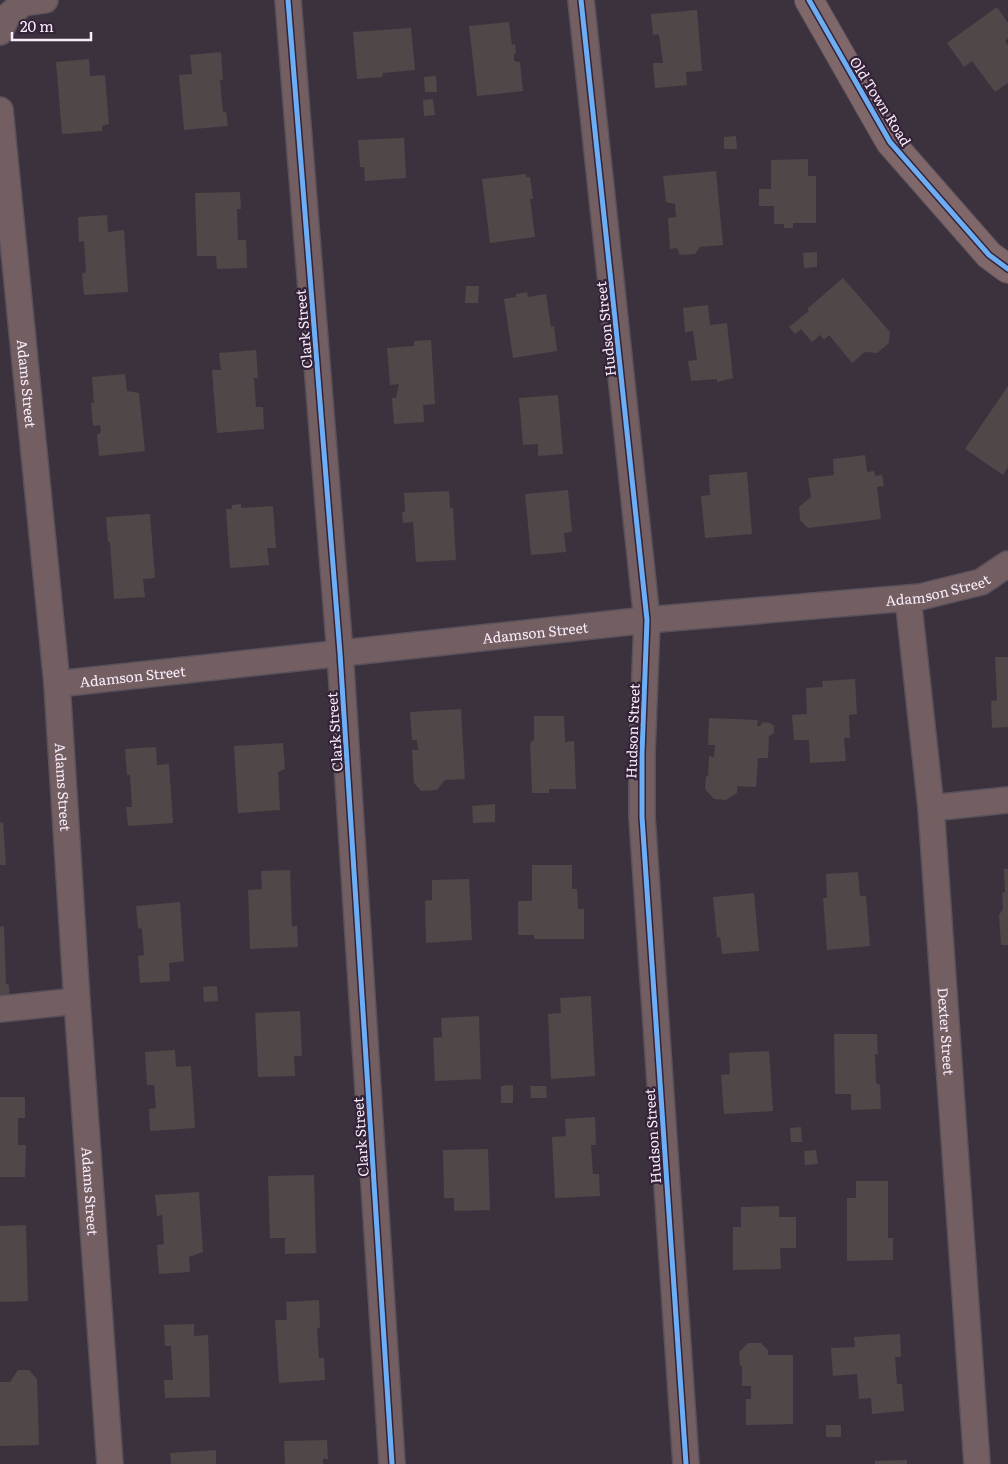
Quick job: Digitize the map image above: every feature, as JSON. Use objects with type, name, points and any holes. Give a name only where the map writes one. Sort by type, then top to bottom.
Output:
[{"type":"main road","name":"Old Town Road","points":[[809,0],[890,142],[989,255],[1008,270]]},
{"type":"street","points":[[0,32],[6,18],[23,4],[45,0]]},
{"type":"street","name":"Clark Street","points":[[288,0],[340,652],[392,1464]]},
{"type":"street","name":"Hudson Street","points":[[581,0],[647,620],[642,753],[642,817],[686,1464]]},
{"type":"street","name":"Adams Street","points":[[0,110],[57,684],[77,1001],[110,1464]]},
{"type":"street","name":"Adamson Street","points":[[57,684],[647,620],[920,598],[981,582],[1008,564]]},
{"type":"street","name":"Dexter Street","points":[[908,598],[931,808],[977,1464]]},
{"type":"street","points":[[931,808],[1008,800]]},
{"type":"street","points":[[0,1009],[77,1001]]},
{"type":"building","points":[[997,7],[1008,23],[1008,38],[1005,41],[1008,45],[1008,83],[995,92],[972,61],[964,67],[947,43]]},
{"type":"building","points":[[697,10],[702,71],[686,72],[687,85],[655,88],[653,63],[663,63],[659,34],[653,35],[651,14]]},
{"type":"building","points":[[509,22],[512,45],[515,44],[516,54],[514,54],[514,61],[520,62],[523,91],[477,96],[469,26]]},
{"type":"building","points":[[411,28],[415,70],[383,73],[382,77],[357,79],[353,32]]},
{"type":"building","points":[[221,52],[223,80],[220,80],[223,112],[226,112],[228,126],[184,130],[179,75],[192,74],[190,55]]},
{"type":"building","points":[[89,59],[90,76],[105,75],[109,124],[102,126],[102,131],[62,134],[56,62]]},
{"type":"building","points":[[436,76],[437,92],[425,92],[424,77]]},
{"type":"building","points":[[433,99],[435,115],[424,116],[423,100]]},
{"type":"building","points":[[736,136],[737,149],[724,149],[724,137]]},
{"type":"building","points":[[404,138],[406,178],[365,181],[364,167],[360,167],[358,140]]},
{"type":"building","points":[[808,159],[808,176],[816,176],[816,223],[793,223],[793,228],[784,228],[784,224],[774,224],[774,206],[759,206],[759,189],[771,189],[771,160]]},
{"type":"building","points":[[716,171],[723,245],[700,247],[695,254],[680,255],[677,248],[670,249],[668,218],[676,217],[675,204],[666,202],[663,176]]},
{"type":"building","points":[[526,174],[526,177],[530,177],[533,199],[530,199],[535,237],[490,243],[482,179]]},
{"type":"building","points":[[240,192],[241,209],[237,209],[238,240],[246,240],[247,268],[217,269],[216,256],[197,256],[195,193]]},
{"type":"building","points":[[107,215],[108,232],[124,230],[128,292],[84,295],[82,274],[86,272],[84,241],[79,242],[78,217]]},
{"type":"building","points":[[817,252],[817,267],[804,268],[803,253]]},
{"type":"building","points":[[843,278],[890,332],[889,343],[877,353],[865,352],[852,363],[829,335],[824,340],[820,335],[812,342],[801,329],[795,334],[789,327],[809,311],[807,309]]},
{"type":"building","points":[[466,286],[479,286],[478,303],[465,303]]},
{"type":"building","points":[[527,292],[528,297],[546,294],[551,327],[554,326],[557,351],[513,358],[504,299],[516,297],[516,294]]},
{"type":"building","points":[[708,305],[710,325],[727,323],[733,378],[717,382],[717,379],[691,381],[688,361],[697,360],[693,331],[685,332],[683,308]]},
{"type":"building","points":[[431,340],[435,404],[423,405],[424,422],[394,424],[392,398],[396,398],[399,384],[390,385],[387,348],[414,346],[414,341]]},
{"type":"building","points":[[256,350],[258,378],[254,378],[256,407],[263,407],[264,429],[217,433],[212,370],[221,370],[219,353]]},
{"type":"building","points":[[125,374],[127,391],[139,393],[145,451],[99,456],[97,435],[101,432],[100,425],[93,426],[91,403],[94,403],[92,377]]},
{"type":"building","points":[[1008,386],[1008,467],[1003,475],[965,449]]},
{"type":"building","points":[[558,395],[563,454],[538,456],[538,444],[523,445],[519,398]]},
{"type":"building","points":[[865,455],[867,472],[874,471],[875,476],[882,475],[884,486],[877,487],[881,519],[808,528],[800,520],[799,507],[811,497],[808,478],[834,475],[833,459]]},
{"type":"building","points":[[747,472],[752,534],[705,538],[701,496],[710,495],[709,475]]},
{"type":"building","points":[[568,490],[572,532],[564,533],[566,552],[531,555],[525,494]]},
{"type":"building","points":[[449,491],[450,508],[453,508],[456,560],[416,562],[413,522],[403,523],[402,512],[405,512],[404,493]]},
{"type":"building","points":[[241,504],[241,508],[273,506],[276,548],[267,548],[269,565],[230,568],[226,509],[232,509],[232,505]]},
{"type":"building","points":[[150,514],[155,578],[143,579],[145,597],[114,599],[106,517]]},
{"type":"building","points":[[995,657],[1008,657],[1008,727],[992,728],[991,701],[997,700]]},
{"type":"building","points":[[855,679],[857,714],[849,715],[850,738],[844,738],[846,761],[810,763],[809,740],[794,740],[792,715],[807,714],[806,688],[823,687],[822,681]]},
{"type":"building","points":[[461,709],[465,779],[445,780],[437,790],[421,791],[414,783],[412,750],[418,750],[417,740],[412,740],[410,712]]},
{"type":"building","points":[[534,716],[564,716],[565,742],[574,741],[576,789],[549,789],[549,793],[532,793],[530,743],[534,740]]},
{"type":"building","points":[[709,718],[758,720],[757,726],[760,726],[763,722],[774,726],[774,733],[769,736],[768,758],[758,758],[756,787],[737,786],[737,793],[726,800],[714,799],[705,789],[709,756],[714,757],[715,745],[708,745]]},
{"type":"building","points":[[283,743],[285,769],[278,772],[280,810],[238,813],[234,746]]},
{"type":"building","points":[[156,747],[157,765],[169,764],[173,823],[128,826],[126,807],[132,807],[130,775],[127,775],[125,749]]},
{"type":"building","points":[[495,804],[495,822],[473,823],[472,806]]},
{"type":"building","points":[[3,822],[6,865],[0,865],[0,823]]},
{"type":"building","points":[[532,865],[572,865],[572,889],[577,889],[578,909],[584,909],[584,939],[534,939],[534,935],[518,935],[518,901],[532,901]]},
{"type":"building","points":[[1004,869],[1008,869],[1008,945],[1001,945],[999,915],[1003,909],[1002,893],[1005,892]]},
{"type":"building","points":[[290,870],[292,927],[297,925],[298,947],[250,949],[248,890],[262,889],[261,871]]},
{"type":"building","points":[[858,872],[860,896],[866,896],[870,946],[827,950],[823,898],[827,898],[826,874]]},
{"type":"building","points":[[469,879],[472,940],[426,943],[425,901],[432,900],[432,880]]},
{"type":"building","points":[[754,893],[759,951],[722,954],[720,937],[717,938],[713,897]]},
{"type":"building","points":[[180,902],[184,961],[169,963],[170,981],[140,983],[138,956],[144,955],[142,929],[138,928],[136,906]]},
{"type":"building","points":[[4,926],[6,984],[9,985],[10,1005],[0,1006],[0,927]]},
{"type":"building","points":[[217,986],[218,1001],[204,1002],[203,987]]},
{"type":"building","points":[[591,996],[595,1076],[551,1079],[548,1014],[561,1013],[560,998]]},
{"type":"building","points":[[300,1011],[302,1056],[294,1056],[295,1076],[258,1077],[255,1013]]},
{"type":"building","points":[[479,1016],[481,1079],[435,1081],[433,1038],[442,1037],[441,1018]]},
{"type":"building","points":[[834,1034],[877,1034],[878,1054],[875,1054],[876,1083],[880,1085],[881,1109],[851,1110],[851,1094],[835,1094]]},
{"type":"building","points":[[175,1050],[176,1067],[191,1066],[195,1128],[150,1131],[149,1109],[156,1108],[154,1085],[147,1085],[145,1052]]},
{"type":"building","points":[[769,1051],[773,1111],[724,1114],[721,1075],[730,1074],[729,1053]]},
{"type":"building","points":[[513,1085],[513,1103],[501,1103],[501,1086]]},
{"type":"building","points":[[530,1086],[546,1086],[547,1098],[531,1098]]},
{"type":"building","points":[[0,1097],[25,1097],[25,1118],[18,1118],[18,1145],[26,1145],[25,1177],[0,1177]]},
{"type":"building","points":[[595,1117],[596,1145],[591,1145],[593,1174],[599,1174],[600,1196],[555,1198],[552,1137],[566,1136],[565,1119]]},
{"type":"building","points":[[801,1127],[802,1142],[791,1142],[790,1128]]},
{"type":"building","points":[[488,1149],[490,1210],[454,1211],[454,1198],[444,1198],[443,1150]]},
{"type":"building","points":[[816,1150],[818,1164],[805,1165],[804,1151]]},
{"type":"building","points":[[314,1175],[316,1253],[285,1254],[285,1238],[270,1238],[268,1176]]},
{"type":"building","points":[[856,1181],[888,1181],[888,1238],[893,1238],[893,1260],[847,1261],[847,1198],[856,1198]]},
{"type":"building","points":[[199,1192],[203,1252],[189,1257],[190,1272],[159,1274],[157,1245],[164,1244],[162,1215],[157,1216],[155,1195]]},
{"type":"building","points":[[779,1206],[779,1217],[796,1217],[796,1248],[780,1248],[781,1269],[733,1270],[733,1227],[741,1227],[741,1207]]},
{"type":"building","points":[[26,1225],[28,1301],[0,1302],[0,1226]]},
{"type":"building","points":[[319,1300],[320,1328],[317,1328],[319,1358],[324,1358],[325,1380],[279,1383],[275,1320],[287,1320],[286,1302]]},
{"type":"building","points":[[194,1324],[194,1336],[208,1335],[210,1397],[165,1398],[164,1380],[173,1380],[171,1346],[165,1346],[164,1325]]},
{"type":"building","points":[[900,1334],[901,1357],[895,1357],[897,1384],[902,1384],[904,1411],[872,1414],[871,1398],[859,1399],[857,1374],[833,1376],[831,1348],[855,1347],[854,1337]]},
{"type":"building","points":[[748,1343],[761,1343],[768,1350],[768,1355],[793,1355],[793,1424],[746,1425],[746,1399],[751,1399],[751,1386],[742,1386],[742,1366],[740,1366],[739,1352]]},
{"type":"building","points":[[18,1370],[29,1370],[37,1379],[39,1445],[0,1446],[0,1382],[10,1382]]},
{"type":"building","points":[[826,1425],[841,1425],[841,1437],[826,1437]]},
{"type":"building","points":[[327,1440],[328,1459],[323,1459],[323,1464],[285,1464],[284,1441]]},
{"type":"building","points":[[216,1450],[216,1464],[171,1464],[170,1453]]},
{"type":"building","points":[[907,1460],[907,1464],[875,1464],[875,1461]]},
{"type":"cycle path","points":[[288,0],[340,653],[392,1464]]},
{"type":"cycle path","points":[[581,0],[647,620],[642,753],[642,817],[686,1464]]},
{"type":"cycle path","points":[[809,0],[890,142],[989,255],[1008,269]]}]
